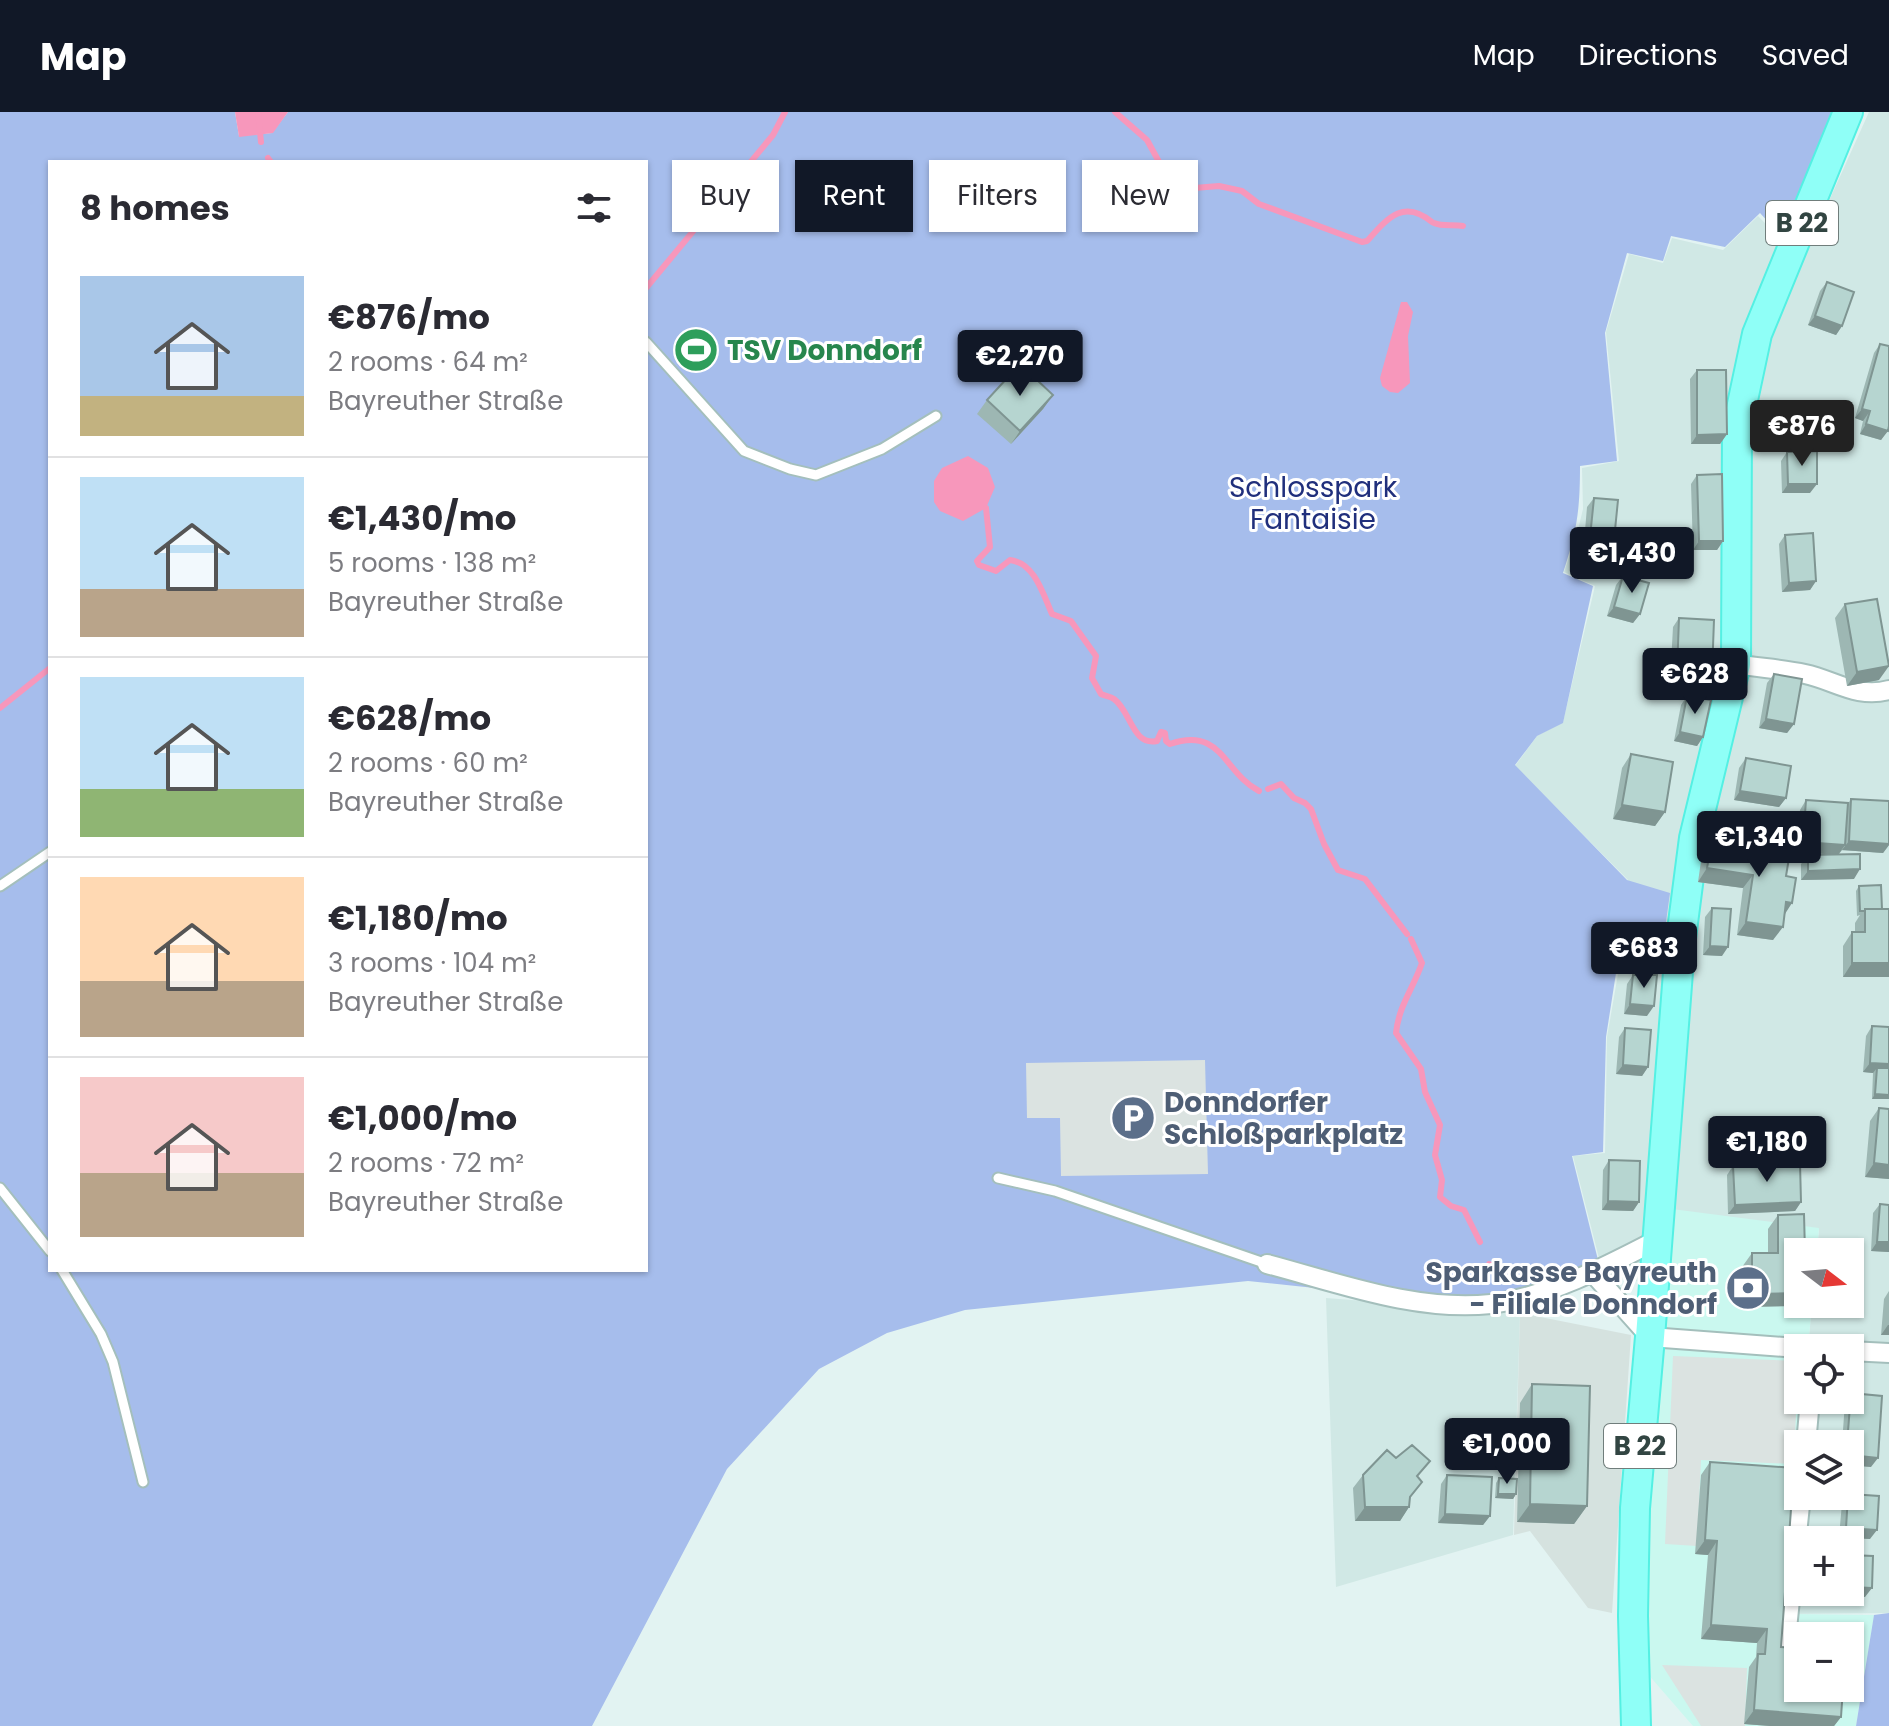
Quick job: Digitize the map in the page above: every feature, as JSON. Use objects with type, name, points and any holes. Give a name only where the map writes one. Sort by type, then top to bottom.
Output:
[{"type":"main road","name":"B 22","points":[[1636,1726],[1633,1616],[1635,1508],[1680,946],[1694,838],[1736,664],[1737,428],[1757,334],[1848,112]]},
{"type":"street","points":[[1736,664],[1807,674],[1849,691],[1886,697]]},
{"type":"street","points":[[1267,1264],[1405,1300],[1492,1304],[1545,1290],[1592,1272],[1657,1240]]},
{"type":"street","points":[[1592,1272],[1650,1337],[1784,1347]]},
{"type":"street","points":[[1864,1352],[1889,1353]]},
{"type":"street","points":[[1788,1622],[1800,1510]]},
{"type":"lane","points":[[648,344],[744,451],[790,469],[816,475],[882,449],[936,416]]},
{"type":"lane","points":[[0,886],[48,853]]},
{"type":"lane","points":[[998,1178],[1055,1191],[1267,1264]]},
{"type":"lane","points":[[0,1188],[48,1248]]},
{"type":"lane","points":[[63,1272],[101,1334],[113,1362],[143,1482]]},
{"type":"shaded area","points":[[235,112],[288,112],[273,133],[239,137]]},
{"type":"shaded area","points":[[1869,112],[1889,112],[1889,1613],[1787,1614],[1788,1606],[1864,1606],[1864,1526],[1794,1526],[1795,1510],[1864,1510],[1864,1430],[1801,1430],[1802,1414],[1864,1414],[1864,1334],[1809,1334],[1811,1318],[1864,1318],[1864,1238],[1818,1238],[1819,1229],[1797,1238],[1784,1238],[1784,1243],[1667,1291],[1602,1270],[1573,1156],[1605,1153],[1607,1037],[1618,974],[1661,958],[1628,880],[1515,766],[1537,736],[1563,722],[1595,586],[1564,572],[1583,509],[1582,468],[1619,461],[1606,332],[1629,254],[1663,263],[1672,238],[1723,250],[1758,216],[1802,261]]},
{"type":"shaded area","points":[[1401,302],[1407,302],[1413,312],[1408,336],[1410,383],[1398,393],[1382,386],[1380,378]]},
{"type":"shaded area","points":[[968,456],[988,468],[995,487],[986,508],[963,521],[940,511],[934,502],[934,481],[942,468]]},
{"type":"shaded area","name":"Donndorfer Schloßparkplatz","points":[[1205,1060],[1208,1174],[1061,1176],[1060,1118],[1027,1118],[1026,1063]]},
{"type":"shaded area","points":[[1672,1209],[1819,1228],[1818,1238],[1784,1238],[1784,1318],[1811,1318],[1809,1334],[1784,1334],[1784,1414],[1801,1414],[1800,1430],[1784,1430],[1784,1510],[1794,1510],[1793,1526],[1784,1526],[1784,1606],[1788,1606],[1787,1614],[1874,1615],[1864,1677],[1864,1622],[1784,1622],[1784,1702],[1860,1702],[1856,1726],[1693,1726],[1640,1665],[1640,1507]]},
{"type":"shaded area","points":[[1326,1298],[1520,1313],[1513,1535],[1336,1587]]},
{"type":"shaded area","points":[[1520,1313],[1631,1335],[1612,1613],[1588,1608],[1530,1531],[1514,1535]]},
{"type":"shaded area","points":[[1673,1356],[1784,1360],[1784,1414],[1796,1414],[1795,1430],[1784,1430],[1784,1464],[1701,1460],[1697,1546],[1665,1544]]},
{"type":"shaded area","points":[[1662,1665],[1747,1668],[1745,1726],[1701,1726]]},
{"type":"green space","name":"Schlosspark Fantaisie","points":[[0,112],[235,112],[239,136],[272,133],[288,112],[1836,112],[1782,237],[1760,213],[1725,247],[1671,236],[1663,261],[1627,253],[1605,333],[1617,461],[1580,466],[1577,520],[1563,573],[1593,586],[1563,723],[1537,736],[1515,765],[1627,880],[1670,893],[1661,958],[1616,973],[1606,1037],[1603,1152],[1572,1156],[1600,1268],[1465,1304],[1248,1281],[965,1310],[887,1333],[819,1369],[727,1469],[592,1726],[0,1726]]},
{"type":"green space","points":[[1889,1613],[1889,1726],[1856,1726],[1860,1702],[1864,1702],[1864,1677],[1874,1615]]},
{"type":"building","points":[[1827,282],[1854,292],[1842,326],[1815,316]]},
{"type":"building","points":[[1880,344],[1889,346],[1888,431],[1866,424],[1870,411],[1862,409]]},
{"type":"building","points":[[1020,364],[1053,395],[1020,431],[987,400]]},
{"type":"building","points":[[1697,370],[1726,370],[1727,434],[1697,435]]},
{"type":"building","points":[[1817,451],[1817,484],[1788,484],[1787,452]]},
{"type":"building","points":[[1722,474],[1723,541],[1699,541],[1697,475]]},
{"type":"building","points":[[1594,498],[1618,500],[1612,560],[1588,557]]},
{"type":"building","points":[[1813,533],[1816,581],[1789,583],[1785,535]]},
{"type":"building","points":[[1623,576],[1649,583],[1640,614],[1614,607]]},
{"type":"building","points":[[1877,599],[1889,666],[1857,672],[1845,604]]},
{"type":"building","points":[[1679,618],[1714,620],[1712,673],[1677,671]]},
{"type":"building","points":[[1774,674],[1802,679],[1794,724],[1766,719]]},
{"type":"building","points":[[1687,696],[1711,700],[1703,737],[1680,732]]},
{"type":"building","points":[[1631,754],[1673,762],[1665,812],[1622,805]]},
{"type":"building","points":[[1746,758],[1791,766],[1786,798],[1740,791]]},
{"type":"building","points":[[1851,799],[1889,801],[1889,844],[1849,841]]},
{"type":"building","points":[[1806,800],[1848,803],[1845,845],[1803,842]]},
{"type":"building","points":[[1768,833],[1788,833],[1787,852],[1768,849]]},
{"type":"building","points":[[1712,841],[1790,852],[1786,876],[1796,878],[1792,903],[1786,902],[1783,927],[1746,922],[1753,875],[1707,868]]},
{"type":"building","points":[[1860,854],[1860,869],[1808,871],[1808,855]]},
{"type":"building","points":[[1881,885],[1882,909],[1860,911],[1859,886]]},
{"type":"building","points":[[1712,908],[1731,909],[1728,947],[1710,946]]},
{"type":"building","points":[[1865,909],[1889,909],[1889,963],[1852,963],[1852,932],[1865,932]]},
{"type":"building","points":[[1633,975],[1657,975],[1654,1006],[1630,1004]]},
{"type":"building","points":[[1872,1026],[1889,1027],[1889,1064],[1870,1063]]},
{"type":"building","points":[[1625,1028],[1651,1030],[1648,1067],[1623,1065]]},
{"type":"building","points":[[1877,1068],[1889,1068],[1889,1095],[1875,1094]]},
{"type":"building","points":[[1879,1108],[1889,1109],[1889,1165],[1874,1163]]},
{"type":"building","points":[[1609,1160],[1640,1161],[1639,1202],[1608,1201]]},
{"type":"building","points":[[1800,1163],[1801,1202],[1735,1205],[1733,1166]]},
{"type":"building","points":[[1880,1204],[1889,1205],[1889,1242],[1877,1242]]},
{"type":"building","points":[[1804,1214],[1805,1238],[1784,1238],[1784,1293],[1752,1294],[1752,1253],[1778,1253],[1778,1215]]},
{"type":"building","points":[[1532,1384],[1590,1386],[1587,1506],[1530,1504]]},
{"type":"building","points":[[1864,1394],[1882,1396],[1878,1458],[1864,1456],[1864,1430],[1848,1430],[1849,1414],[1864,1414]]},
{"type":"building","points":[[1412,1445],[1430,1461],[1417,1476],[1422,1482],[1410,1497],[1409,1507],[1365,1507],[1363,1475],[1387,1450],[1396,1458]]},
{"type":"building","points":[[1710,1462],[1784,1467],[1784,1510],[1791,1510],[1790,1526],[1784,1526],[1781,1647],[1784,1647],[1784,1702],[1842,1702],[1841,1717],[1754,1710],[1758,1654],[1765,1654],[1767,1629],[1711,1625],[1717,1541],[1705,1540]]},
{"type":"building","points":[[1447,1475],[1492,1477],[1490,1516],[1445,1514]]},
{"type":"building","points":[[1499,1478],[1517,1479],[1516,1494],[1498,1494]]},
{"type":"building","points":[[1864,1495],[1879,1496],[1877,1530],[1846,1526],[1847,1510],[1864,1510]]},
{"type":"building","points":[[1864,1556],[1873,1556],[1872,1588],[1864,1588]]},
{"type":"waterway","points":[[258,112],[261,142]]},
{"type":"waterway","points":[[648,286],[773,135],[785,112]]},
{"type":"waterway","points":[[1115,112],[1147,140],[1158,160]]},
{"type":"waterway","points":[[1198,188],[1219,186],[1242,191],[1259,204],[1362,242],[1367,241],[1396,214],[1412,212],[1432,222]]},
{"type":"waterway","points":[[1434,223],[1463,226]]},
{"type":"waterway","points":[[986,508],[990,547],[977,561],[979,565],[996,571],[1010,560],[1019,562],[1032,573],[1052,614],[1071,621],[1096,656],[1092,678],[1101,694],[1120,704],[1137,733],[1149,741],[1157,741],[1161,732],[1165,733],[1166,741],[1170,744],[1187,740],[1212,746],[1247,783],[1259,791]]},
{"type":"waterway","points":[[0,708],[48,670]]},
{"type":"waterway","points":[[1268,789],[1281,784],[1294,798],[1311,809],[1338,870],[1365,879],[1407,934]]},
{"type":"waterway","points":[[1411,939],[1422,963],[1403,1005],[1396,1033],[1421,1069],[1425,1092],[1440,1125],[1435,1155],[1442,1180],[1440,1197],[1451,1206],[1464,1210],[1480,1242]]},
{"type":"waterway","points":[[1489,1264],[1512,1272],[1515,1278]]},
{"type":"place","name":"TSV Donndorf","points":[[696,350]]},
{"type":"place","name":"Donndorfer Schloßparkplatz","points":[[1133,1118]]},
{"type":"place","name":"Sparkasse Bayreuth - Filiale Donndorf","points":[[1748,1288]]}]
